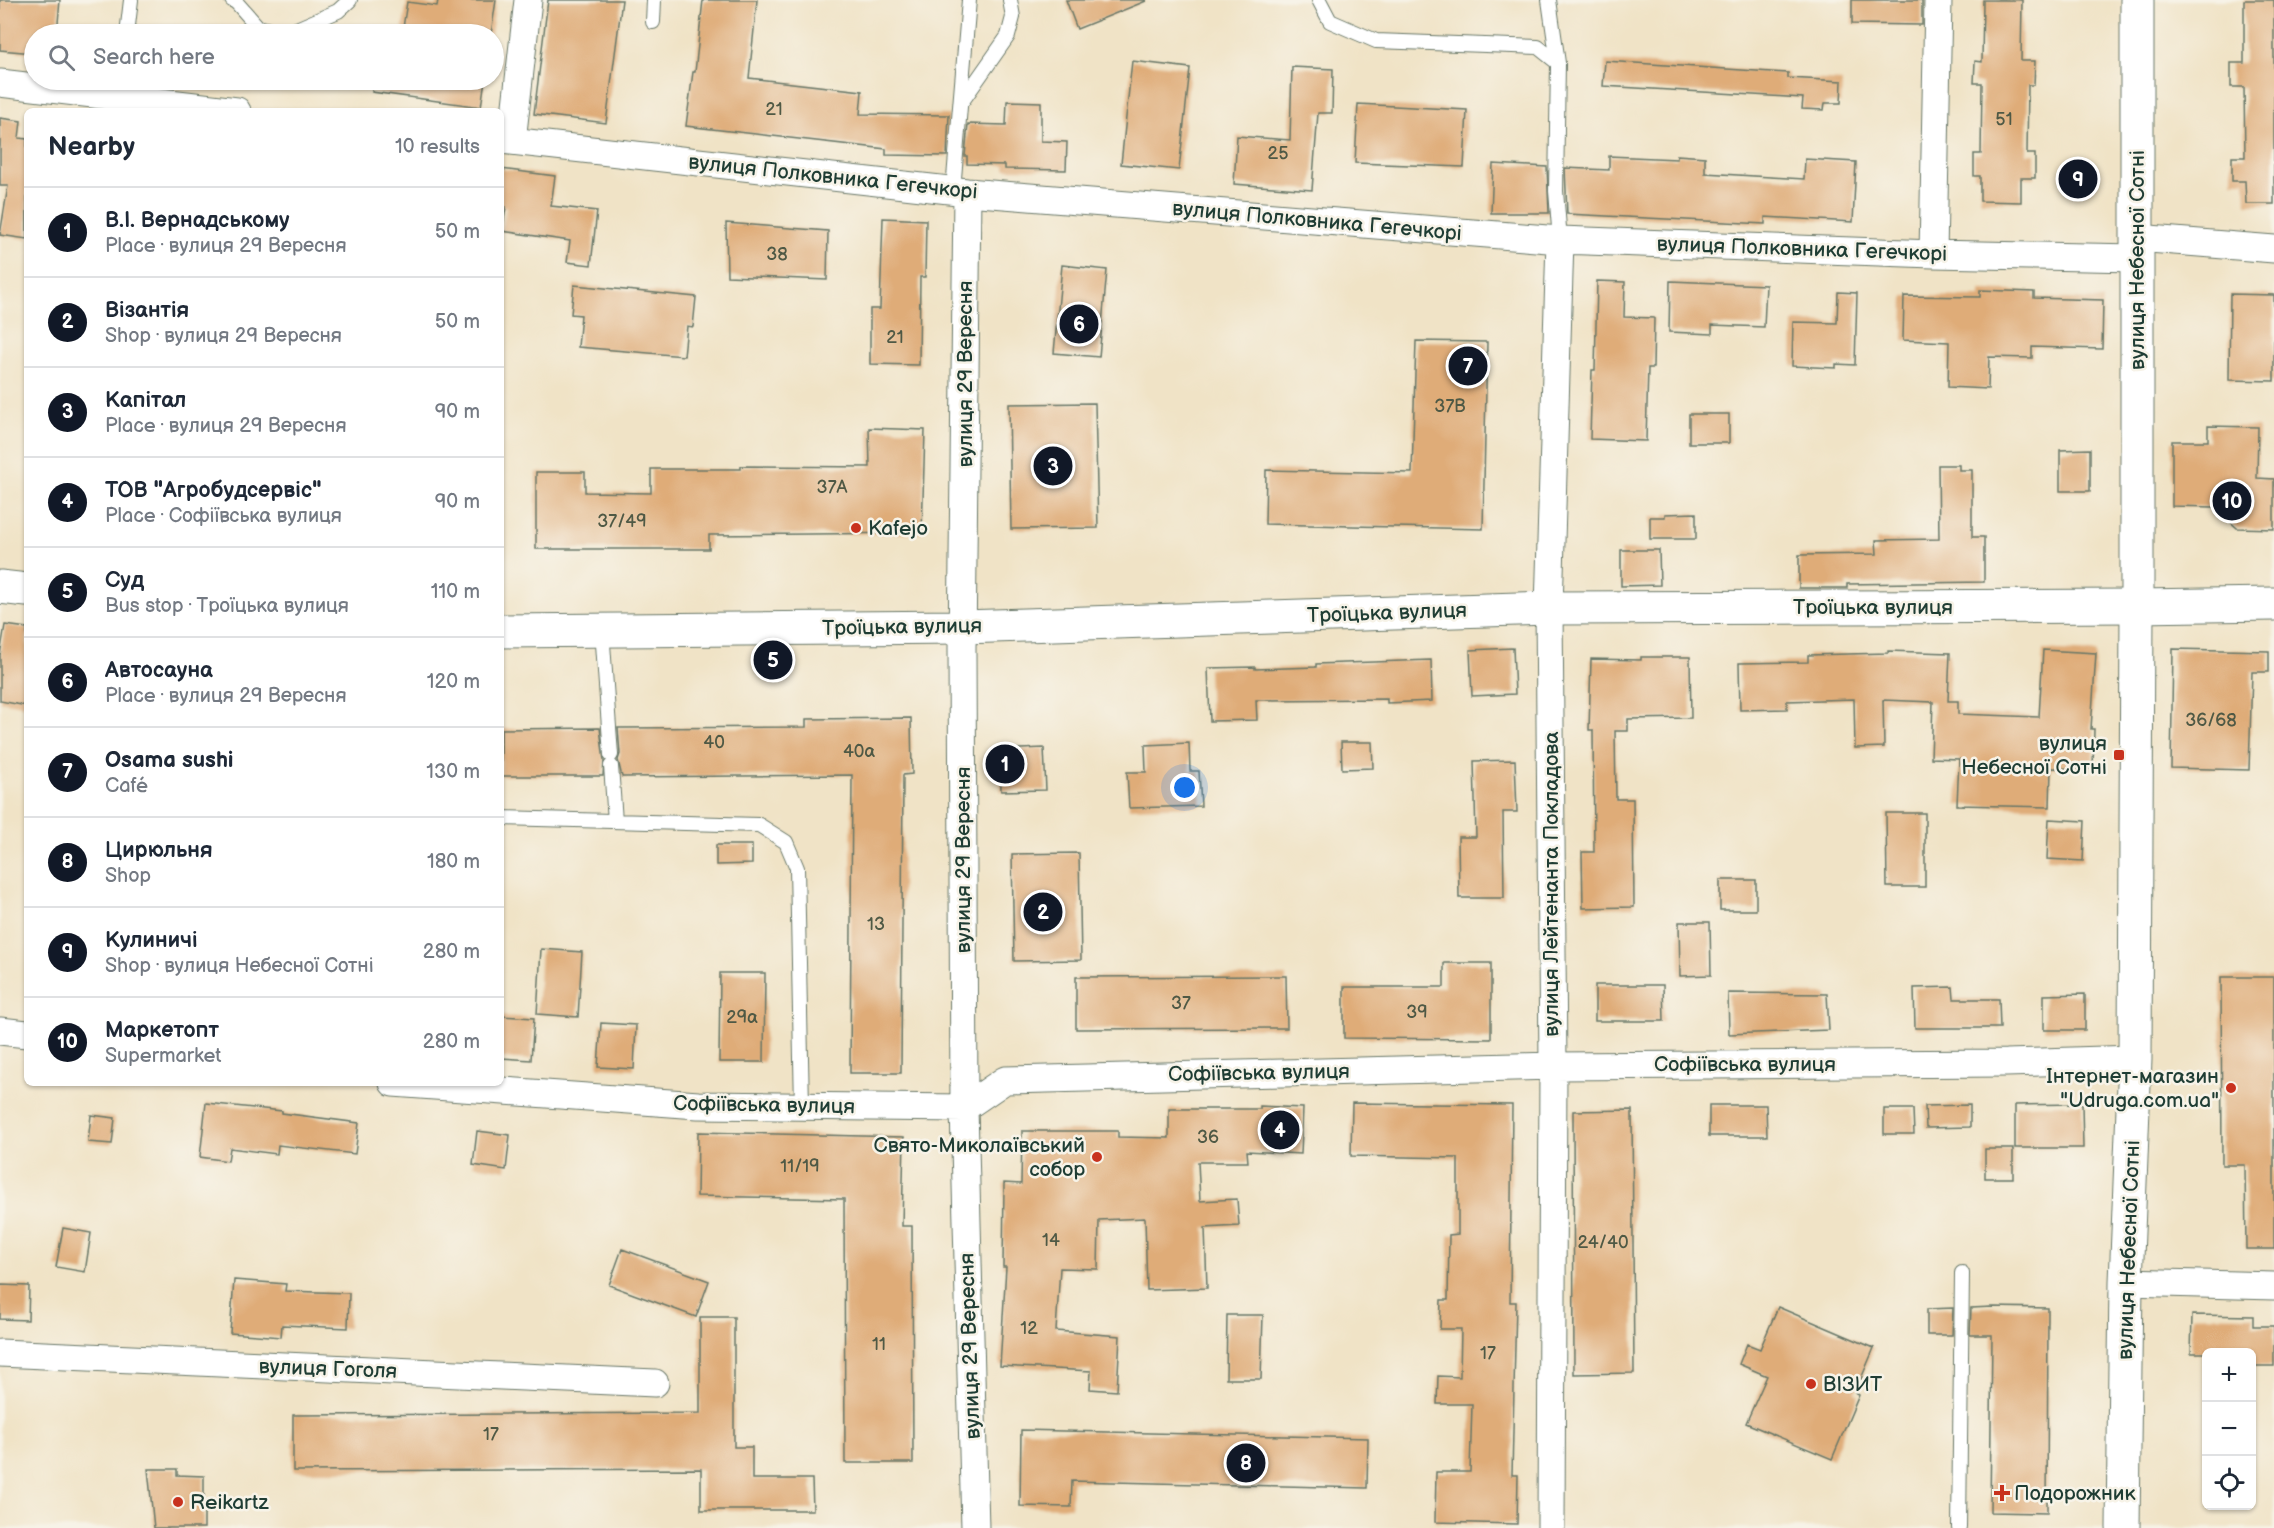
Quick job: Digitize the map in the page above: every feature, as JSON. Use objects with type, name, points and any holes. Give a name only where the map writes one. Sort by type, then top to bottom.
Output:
[{"type":"main road","name":"вулиця Небесної Сотні","points":[[2123,1528],[2126,1282],[2135,1059],[2137,0]]},
{"type":"main road","points":[[0,587],[24,590]]},
{"type":"main road","name":"Троїцька вулиця","points":[[504,631],[963,627],[1549,608],[2274,604]]},
{"type":"street","points":[[506,141],[528,0]]},
{"type":"street","points":[[1933,254],[1938,0]]},
{"type":"street","points":[[0,83],[24,84]]},
{"type":"street","points":[[126,90],[221,108]]},
{"type":"street","name":"вулиця Полковника Гегечкорі","points":[[506,141],[960,191],[1560,240],[1933,254],[2137,248],[2274,249]]},
{"type":"street","name":"вулиця 29 Вересня","points":[[960,191],[964,1108],[975,1528]]},
{"type":"street","name":"вулиця Лейтенанта Покладова","points":[[1551,1528],[1553,1066],[1549,608],[1560,240]]},
{"type":"street","points":[[0,1031],[24,1034]]},
{"type":"street","name":"Софіївська вулиця","points":[[435,1086],[698,1105],[964,1108],[1005,1080],[1553,1066],[2007,1063],[2135,1059]]},
{"type":"street","points":[[2126,1282],[2274,1286]]},
{"type":"street","name":"вулиця Гоголя","points":[[0,1353],[655,1383]]},
{"type":"lane","points":[[128,24],[131,0]]},
{"type":"lane","points":[[232,0],[255,24]]},
{"type":"lane","points":[[308,24],[338,11],[350,0]]},
{"type":"lane","points":[[652,22],[654,0]]},
{"type":"lane","points":[[960,191],[962,102],[969,0]]},
{"type":"lane","points":[[962,102],[1008,36],[1012,17],[1010,0]]},
{"type":"lane","points":[[1319,0],[1330,21],[1376,41],[1538,47],[1558,63]]},
{"type":"lane","points":[[1549,0],[1558,63],[1556,191],[1560,240]]},
{"type":"lane","points":[[602,630],[615,820]]},
{"type":"lane","points":[[504,818],[759,825],[786,842],[797,868],[802,1106]]},
{"type":"lane","points":[[1959,1528],[1962,1273]]},
{"type":"building","points":[[0,0],[60,0],[58,24],[24,24],[24,52],[0,50]]},
{"type":"building","points":[[438,0],[496,0],[492,24],[404,24],[407,2],[437,6]]},
{"type":"building","points":[[548,0],[622,0],[606,123],[534,114]]},
{"type":"building","points":[[703,0],[757,0],[749,78],[862,91],[860,114],[949,115],[947,156],[886,155],[886,149],[686,126]]},
{"type":"building","points":[[1066,0],[1146,0],[1146,1],[1077,29]]},
{"type":"building","points":[[1852,0],[1922,0],[1922,25],[1852,24]]},
{"type":"building","points":[[1983,0],[2022,0],[2021,61],[2035,61],[2034,85],[2028,85],[2027,154],[2035,154],[2035,178],[2021,178],[2021,202],[1980,201],[1980,176],[1974,176],[1974,154],[1981,154],[1982,83],[1974,83],[1975,61],[1982,62]]},
{"type":"building","points":[[2244,0],[2274,0],[2274,204],[2246,204],[2245,181],[2232,181],[2232,157],[2245,157],[2244,87],[2231,87],[2231,63],[2244,63]]},
{"type":"building","points":[[1132,61],[1190,68],[1179,170],[1121,164]]},
{"type":"building","points":[[1605,61],[1788,73],[1788,78],[1842,81],[1841,103],[1825,103],[1824,110],[1802,109],[1803,98],[1603,86]]},
{"type":"building","points":[[1292,67],[1333,69],[1332,113],[1318,113],[1312,190],[1234,184],[1237,136],[1290,140]]},
{"type":"building","points":[[372,90],[484,90],[481,107],[372,92]]},
{"type":"building","points":[[1007,101],[1041,102],[1041,141],[1067,142],[1066,170],[1005,169],[1005,165],[967,164],[967,156],[965,156],[968,124],[1006,125]]},
{"type":"building","points":[[1358,104],[1467,110],[1464,167],[1355,163]]},
{"type":"building","points":[[0,118],[21,121],[19,138],[24,139],[24,239],[0,235],[8,186],[0,186]]},
{"type":"building","points":[[1677,155],[1705,157],[1705,173],[1804,179],[1805,159],[1856,162],[1853,222],[1765,217],[1765,224],[1567,214],[1565,168],[1609,170],[1609,156],[1677,159]]},
{"type":"building","points":[[1493,164],[1547,167],[1549,213],[1491,213]]},
{"type":"building","points":[[2066,167],[2090,168],[2090,191],[2066,191]]},
{"type":"building","points":[[504,169],[555,176],[551,206],[597,211],[591,265],[567,262],[570,241],[504,231],[506,207],[504,207]]},
{"type":"building","points":[[883,218],[926,220],[925,277],[920,277],[919,365],[870,364],[870,309],[880,309]]},
{"type":"building","points":[[726,223],[828,231],[827,280],[727,276]]},
{"type":"building","points":[[1062,265],[1107,270],[1099,357],[1054,353]]},
{"type":"building","points":[[1597,281],[1625,282],[1624,317],[1654,318],[1653,368],[1648,368],[1646,441],[1590,439],[1592,370],[1595,370]]},
{"type":"building","points":[[1670,281],[1766,285],[1764,327],[1712,325],[1712,334],[1669,332]]},
{"type":"building","points":[[574,285],[696,297],[693,327],[687,326],[684,356],[578,347],[581,315],[571,314]]},
{"type":"building","points":[[1980,290],[2034,292],[2034,298],[2103,300],[2102,349],[2032,347],[2032,358],[1989,357],[1988,389],[1948,387],[1949,342],[1903,340],[1904,296],[1980,297]]},
{"type":"building","points":[[1838,292],[1857,293],[1855,365],[1836,364],[1836,368],[1792,366],[1793,322],[1837,323]]},
{"type":"building","points":[[2230,294],[2274,295],[2274,381],[2229,380]]},
{"type":"building","points":[[1416,341],[1487,342],[1483,529],[1265,524],[1266,470],[1412,473]]},
{"type":"building","points":[[1095,403],[1098,528],[1011,529],[1009,404]]},
{"type":"building","points":[[1689,414],[1729,414],[1729,443],[1689,443]]},
{"type":"building","points":[[2208,426],[2258,427],[2257,478],[2274,479],[2274,529],[2237,528],[2214,507],[2172,506],[2172,441],[2208,441]]},
{"type":"building","points":[[869,428],[925,430],[922,533],[709,535],[709,549],[536,549],[536,472],[585,472],[585,492],[651,493],[651,469],[741,469],[741,466],[870,467]]},
{"type":"building","points":[[2090,449],[2090,491],[2060,491],[2060,450]]},
{"type":"building","points":[[1938,465],[1959,465],[1959,470],[1972,470],[1972,537],[1984,537],[1984,582],[1847,584],[1847,588],[1799,588],[1799,555],[1877,554],[1876,540],[1939,539]]},
{"type":"building","points":[[1696,513],[1696,539],[1650,539],[1650,517]]},
{"type":"building","points":[[1621,550],[1659,550],[1660,585],[1621,586]]},
{"type":"building","points":[[5,625],[24,628],[24,705],[0,701],[0,655]]},
{"type":"building","points":[[1513,648],[1515,694],[1472,696],[1470,650]]},
{"type":"building","points":[[2173,649],[2269,651],[2269,672],[2252,672],[2249,770],[2171,768]]},
{"type":"building","points":[[2043,650],[2096,653],[2091,729],[2094,729],[2093,769],[2051,768],[2050,807],[1957,805],[1959,759],[1931,758],[1933,702],[1883,700],[1884,747],[1855,748],[1854,699],[1787,701],[1787,709],[1740,710],[1739,663],[1808,662],[1808,655],[1888,653],[1888,651],[1950,653],[1948,701],[1958,701],[1958,714],[2039,717]]},
{"type":"building","points":[[1641,657],[1690,657],[1691,718],[1628,719],[1628,731],[1615,731],[1616,799],[1633,799],[1634,907],[1583,908],[1582,852],[1594,852],[1593,730],[1589,730],[1591,659],[1641,660]]},
{"type":"building","points":[[1431,660],[1432,701],[1387,703],[1387,699],[1256,700],[1257,720],[1210,721],[1208,668],[1316,667],[1316,664]]},
{"type":"building","points":[[911,718],[912,774],[903,775],[901,1073],[850,1073],[852,775],[622,777],[618,760],[620,754],[618,728],[806,727],[806,719]]},
{"type":"building","points":[[600,728],[604,761],[603,776],[504,776],[504,729]]},
{"type":"building","points":[[1341,742],[1372,742],[1373,768],[1342,769]]},
{"type":"building","points":[[1189,743],[1190,771],[1199,771],[1201,806],[1129,808],[1127,772],[1146,772],[1145,745]]},
{"type":"building","points":[[1044,748],[1046,790],[1001,791],[1000,750]]},
{"type":"building","points":[[1515,760],[1517,812],[1503,812],[1504,898],[1459,898],[1458,837],[1476,837],[1474,761]]},
{"type":"building","points":[[1886,813],[1925,813],[1925,887],[1887,887]]},
{"type":"building","points":[[2049,819],[2085,821],[2083,861],[2047,859]]},
{"type":"building","points":[[716,845],[752,845],[752,864],[716,865]]},
{"type":"building","points":[[1079,853],[1081,960],[1014,961],[1012,854]]},
{"type":"building","points":[[1720,880],[1756,880],[1756,910],[1720,910]]},
{"type":"building","points":[[1679,922],[1710,922],[1711,975],[1680,976]]},
{"type":"building","points":[[541,949],[582,952],[578,1017],[537,1014]]},
{"type":"building","points":[[1444,963],[1491,963],[1491,1039],[1344,1038],[1344,987],[1444,987]]},
{"type":"building","points":[[720,973],[765,973],[764,1062],[719,1062]]},
{"type":"building","points":[[1286,976],[1287,1028],[1076,1029],[1076,977]]},
{"type":"building","points":[[2221,977],[2274,977],[2274,1249],[2246,1249],[2245,1165],[2222,1165]]},
{"type":"building","points":[[1595,985],[1663,985],[1664,1021],[1595,1021]]},
{"type":"building","points":[[1953,987],[1954,999],[1999,999],[2000,1028],[1915,1028],[1914,988]]},
{"type":"building","points":[[1728,993],[1827,994],[1829,1030],[1729,1034]]},
{"type":"building","points":[[2085,994],[2085,1030],[2044,1030],[2044,995]]},
{"type":"building","points":[[504,1016],[534,1018],[531,1060],[504,1058]]},
{"type":"building","points":[[601,1023],[636,1025],[634,1069],[598,1067]]},
{"type":"building","points":[[206,1103],[282,1111],[282,1113],[359,1123],[355,1154],[278,1145],[277,1154],[230,1148],[228,1161],[200,1157]]},
{"type":"building","points":[[1352,1103],[1512,1105],[1510,1302],[1516,1302],[1512,1475],[1518,1475],[1517,1524],[1435,1522],[1436,1472],[1470,1472],[1472,1404],[1437,1404],[1438,1376],[1460,1377],[1461,1329],[1440,1329],[1441,1300],[1448,1300],[1449,1235],[1458,1234],[1458,1158],[1351,1156]]},
{"type":"building","points":[[2082,1104],[2083,1148],[2015,1148],[2015,1105]]},
{"type":"building","points":[[1709,1105],[1766,1105],[1767,1136],[1709,1136]]},
{"type":"building","points":[[1970,1105],[1970,1127],[1926,1128],[1925,1106]]},
{"type":"building","points":[[1260,1106],[1303,1108],[1301,1154],[1247,1151],[1248,1162],[1198,1162],[1200,1201],[1237,1199],[1239,1226],[1205,1228],[1207,1288],[1147,1290],[1145,1218],[1099,1220],[1098,1269],[1060,1268],[1056,1331],[1120,1336],[1117,1391],[1090,1389],[1091,1371],[1000,1366],[1006,1267],[1003,1267],[1004,1183],[1021,1184],[1022,1131],[1118,1131],[1118,1137],[1169,1138],[1169,1109],[1260,1109]]},
{"type":"building","points":[[1884,1109],[1913,1109],[1914,1134],[1884,1134]]},
{"type":"building","points":[[1632,1110],[1634,1373],[1574,1374],[1573,1111]]},
{"type":"building","points":[[91,1115],[115,1118],[112,1144],[88,1142]]},
{"type":"building","points":[[477,1131],[510,1135],[506,1170],[473,1165]]},
{"type":"building","points":[[698,1132],[904,1137],[902,1226],[912,1226],[913,1463],[845,1463],[844,1199],[697,1196]]},
{"type":"building","points":[[1985,1149],[2013,1149],[2013,1178],[1985,1178]]},
{"type":"building","points":[[63,1228],[91,1233],[85,1272],[56,1267]]},
{"type":"building","points":[[622,1249],[709,1281],[696,1317],[609,1285]]},
{"type":"building","points":[[234,1280],[286,1284],[285,1291],[349,1293],[348,1328],[282,1325],[281,1337],[230,1333]]},
{"type":"building","points":[[0,1285],[29,1286],[28,1320],[0,1319]]},
{"type":"building","name":"ВІЗИТ","points":[[1778,1307],[1874,1348],[1855,1393],[1859,1395],[1832,1459],[1746,1423],[1767,1376],[1739,1364],[1747,1344],[1760,1349]]},
{"type":"building","points":[[1953,1308],[1952,1335],[1927,1335],[1927,1309]]},
{"type":"building","points":[[1971,1308],[2048,1308],[2047,1513],[1990,1512],[1992,1335],[1970,1335]]},
{"type":"building","points":[[1227,1315],[1263,1315],[1261,1379],[1226,1379]]},
{"type":"building","points":[[2192,1315],[2253,1316],[2253,1326],[2274,1326],[2274,1366],[2256,1366],[2256,1348],[2202,1348],[2202,1353],[2191,1353]]},
{"type":"building","points":[[700,1317],[734,1317],[734,1447],[752,1447],[752,1479],[812,1479],[813,1510],[701,1510],[701,1469],[293,1471],[293,1415],[700,1413]]},
{"type":"building","points":[[1021,1430],[1368,1438],[1367,1488],[1072,1481],[1071,1507],[1020,1506]]},
{"type":"building","name":"Reikartz","points":[[148,1469],[177,1469],[177,1475],[204,1476],[204,1528],[154,1528]]},
{"type":"place","name":"Кулиничі","points":[[2078,179]]},
{"type":"place","name":"Автосауна","points":[[1079,324]]},
{"type":"place","name":"Osama sushi","points":[[1468,366]]},
{"type":"place","name":"Капітал","points":[[1053,466]]},
{"type":"place","name":"Маркетопт","points":[[2232,501]]},
{"type":"place","name":"Kafejo","points":[[856,528]]},
{"type":"place","name":"Суд","points":[[773,660]]},
{"type":"place","name":"вулиця Небесної Сотні","points":[[2119,755]]},
{"type":"place","name":"В.І. Вернадському","points":[[1005,764]]},
{"type":"place","name":"Візантія","points":[[1043,912]]},
{"type":"place","name":"Iнтернет-магазин \"Udruga.com.ua\"","points":[[2231,1088]]},
{"type":"place","name":"ТОВ \"Агробудсервіс\"","points":[[1280,1130]]},
{"type":"place","name":"Свято-Миколаївський собор","points":[[1097,1157]]},
{"type":"place","name":"ВІЗИТ","points":[[1811,1384]]},
{"type":"place","name":"Цирюльня","points":[[1246,1463]]},
{"type":"place","name":"Подорожник","points":[[2002,1493]]},
{"type":"place","name":"Reikartz","points":[[178,1502]]}]
